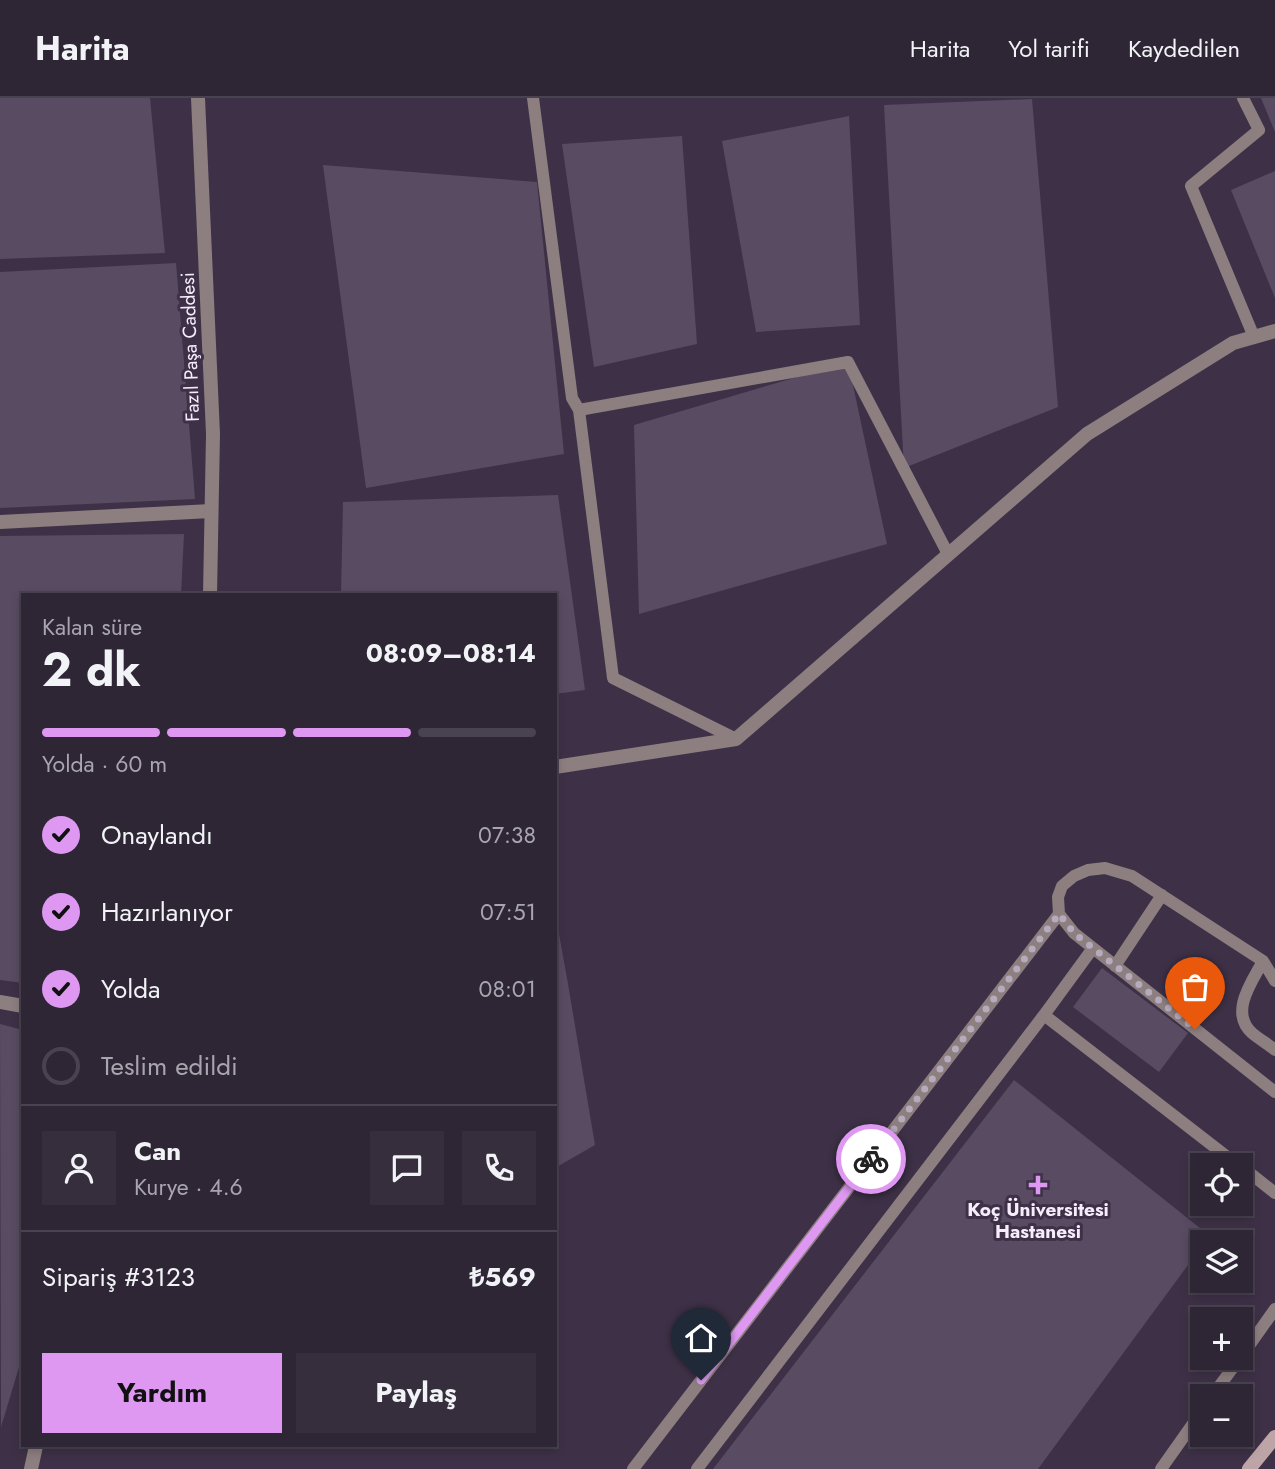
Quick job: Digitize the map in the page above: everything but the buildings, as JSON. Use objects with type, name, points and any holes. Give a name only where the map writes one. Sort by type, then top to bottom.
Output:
[{"type":"main road","points":[[1249,1469],[1275,1437]]},
{"type":"street","name":"Fazıl Paşa Caddesi","points":[[198,98],[213,435],[210,593]]},
{"type":"street","points":[[557,767],[736,738],[1087,434],[1233,343],[1275,331]]},
{"type":"street","points":[[0,522],[211,511]]},
{"type":"street","points":[[0,1002],[21,1006]]},
{"type":"street","points":[[31,1469],[36,1447]]},
{"type":"lane","points":[[534,98],[572,398],[579,410],[613,678],[736,738]]},
{"type":"lane","points":[[1243,98],[1259,130],[1191,186],[1254,337]]},
{"type":"lane","points":[[579,410],[848,362],[948,554]]},
{"type":"lane","points":[[1275,981],[1269,962],[1132,876],[1105,868],[1088,870],[1074,876],[1062,886],[1058,897],[1059,914],[1074,933],[1275,1092]]},
{"type":"lane","points":[[1115,966],[1162,895]]},
{"type":"lane","points":[[633,1469],[1059,914]]},
{"type":"lane","points":[[697,1469],[1093,948]]},
{"type":"lane","points":[[1269,962],[1244,997],[1242,1014],[1251,1032],[1275,1050]]},
{"type":"lane","points":[[1044,1015],[1223,1153]]},
{"type":"lane","points":[[1253,1176],[1275,1193]]},
{"type":"lane","points":[[1253,1339],[1275,1309]]},
{"type":"lane","points":[[1161,1469],[1190,1427]]},
{"type":"way so far","points":[[871,1159],[1059,914],[1074,933],[1195,1029]]},
{"type":"place","name":"Koç Üniversitesi Hastanesi","points":[[1038,1185]]},
{"type":"route","points":[[701,1380],[871,1159]]}]
